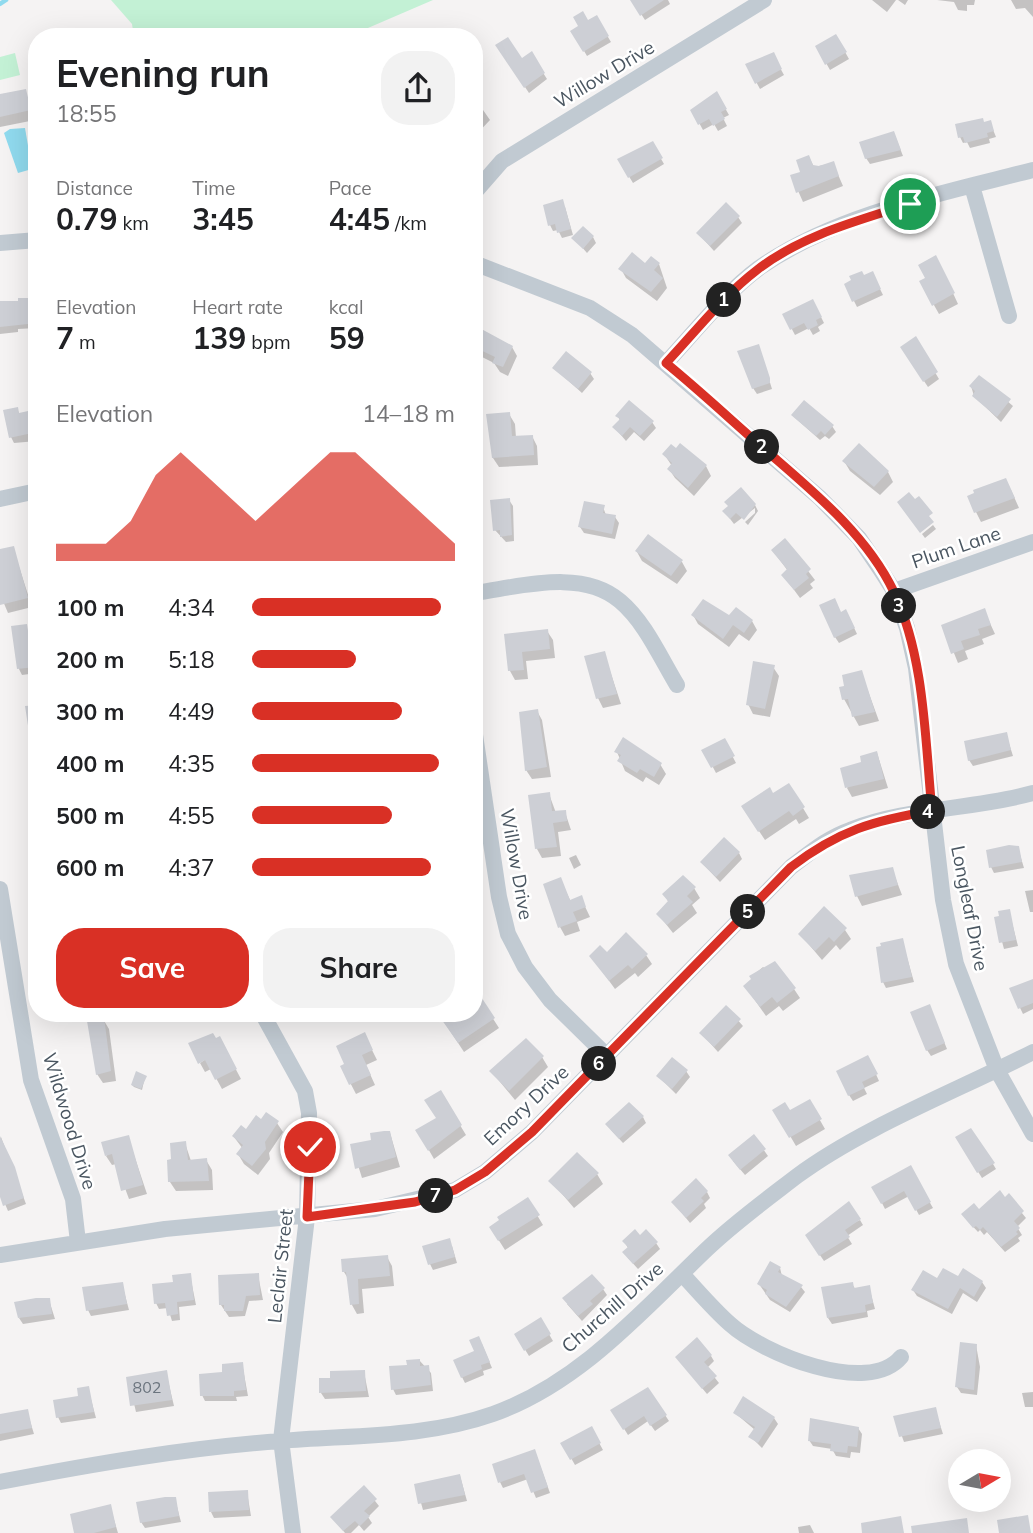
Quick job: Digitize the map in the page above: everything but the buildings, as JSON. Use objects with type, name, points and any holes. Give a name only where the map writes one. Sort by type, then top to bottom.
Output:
[{"type":"street","name":"Willow Drive","points":[[483,183],[502,161],[764,0]]},
{"type":"street","points":[[666,363],[729,295],[758,270],[788,250],[827,230],[1033,170]]},
{"type":"street","points":[[972,186],[1009,316]]},
{"type":"street","points":[[0,243],[28,241]]},
{"type":"street","name":"Longleaf Drive","points":[[483,266],[590,307],[666,363],[820,498],[859,538],[894,591],[907,628],[916,668],[943,900],[956,964],[997,1070],[1033,1134]]},
{"type":"street","points":[[0,499],[28,493]]},
{"type":"street","name":"Plum Lane","points":[[894,591],[1033,542]]},
{"type":"street","points":[[483,592],[576,583],[598,587],[619,600],[637,620],[677,685]]},
{"type":"street","name":"Willow Drive","points":[[483,789],[499,897],[508,934],[525,967],[550,1000],[607,1056]]},
{"type":"street","name":"Emory Drive","points":[[0,1255],[165,1230],[376,1209],[455,1190],[485,1172],[532,1132],[791,867],[822,844],[848,830],[885,818],[1007,801],[1033,793]]},
{"type":"street","name":"Wildwood Drive","points":[[0,890],[31,1080],[73,1199],[78,1242]]},
{"type":"street","name":"Leclair Street","points":[[267,1022],[305,1091],[309,1113],[307,1217],[281,1440],[293,1533]]},
{"type":"street","name":"Churchill Drive","points":[[0,1482],[126,1457],[281,1440],[424,1431],[494,1414],[546,1388],[597,1353],[709,1247],[798,1175],[839,1149],[1033,1052]]},
{"type":"street","points":[[682,1274],[732,1326],[778,1354],[822,1368],[867,1373],[888,1369],[901,1357]]},
{"type":"green space","points":[[111,0],[433,0],[368,28],[133,28]]},
{"type":"green space","points":[[15,53],[20,75],[0,80],[0,57]]},
{"type":"water","points":[[25,128],[28,170],[18,173],[4,133],[10,129]]},
{"type":"waterway","points":[[0,4],[6,0]]},
{"type":"route","points":[[310,1147],[307,1217],[415,1202],[455,1190],[485,1172],[532,1132],[791,867],[822,844],[848,830],[885,818],[932,811],[916,668],[907,628],[894,591],[859,538],[820,498],[666,363],[729,295],[758,270],[788,250],[827,230],[910,204]]}]
